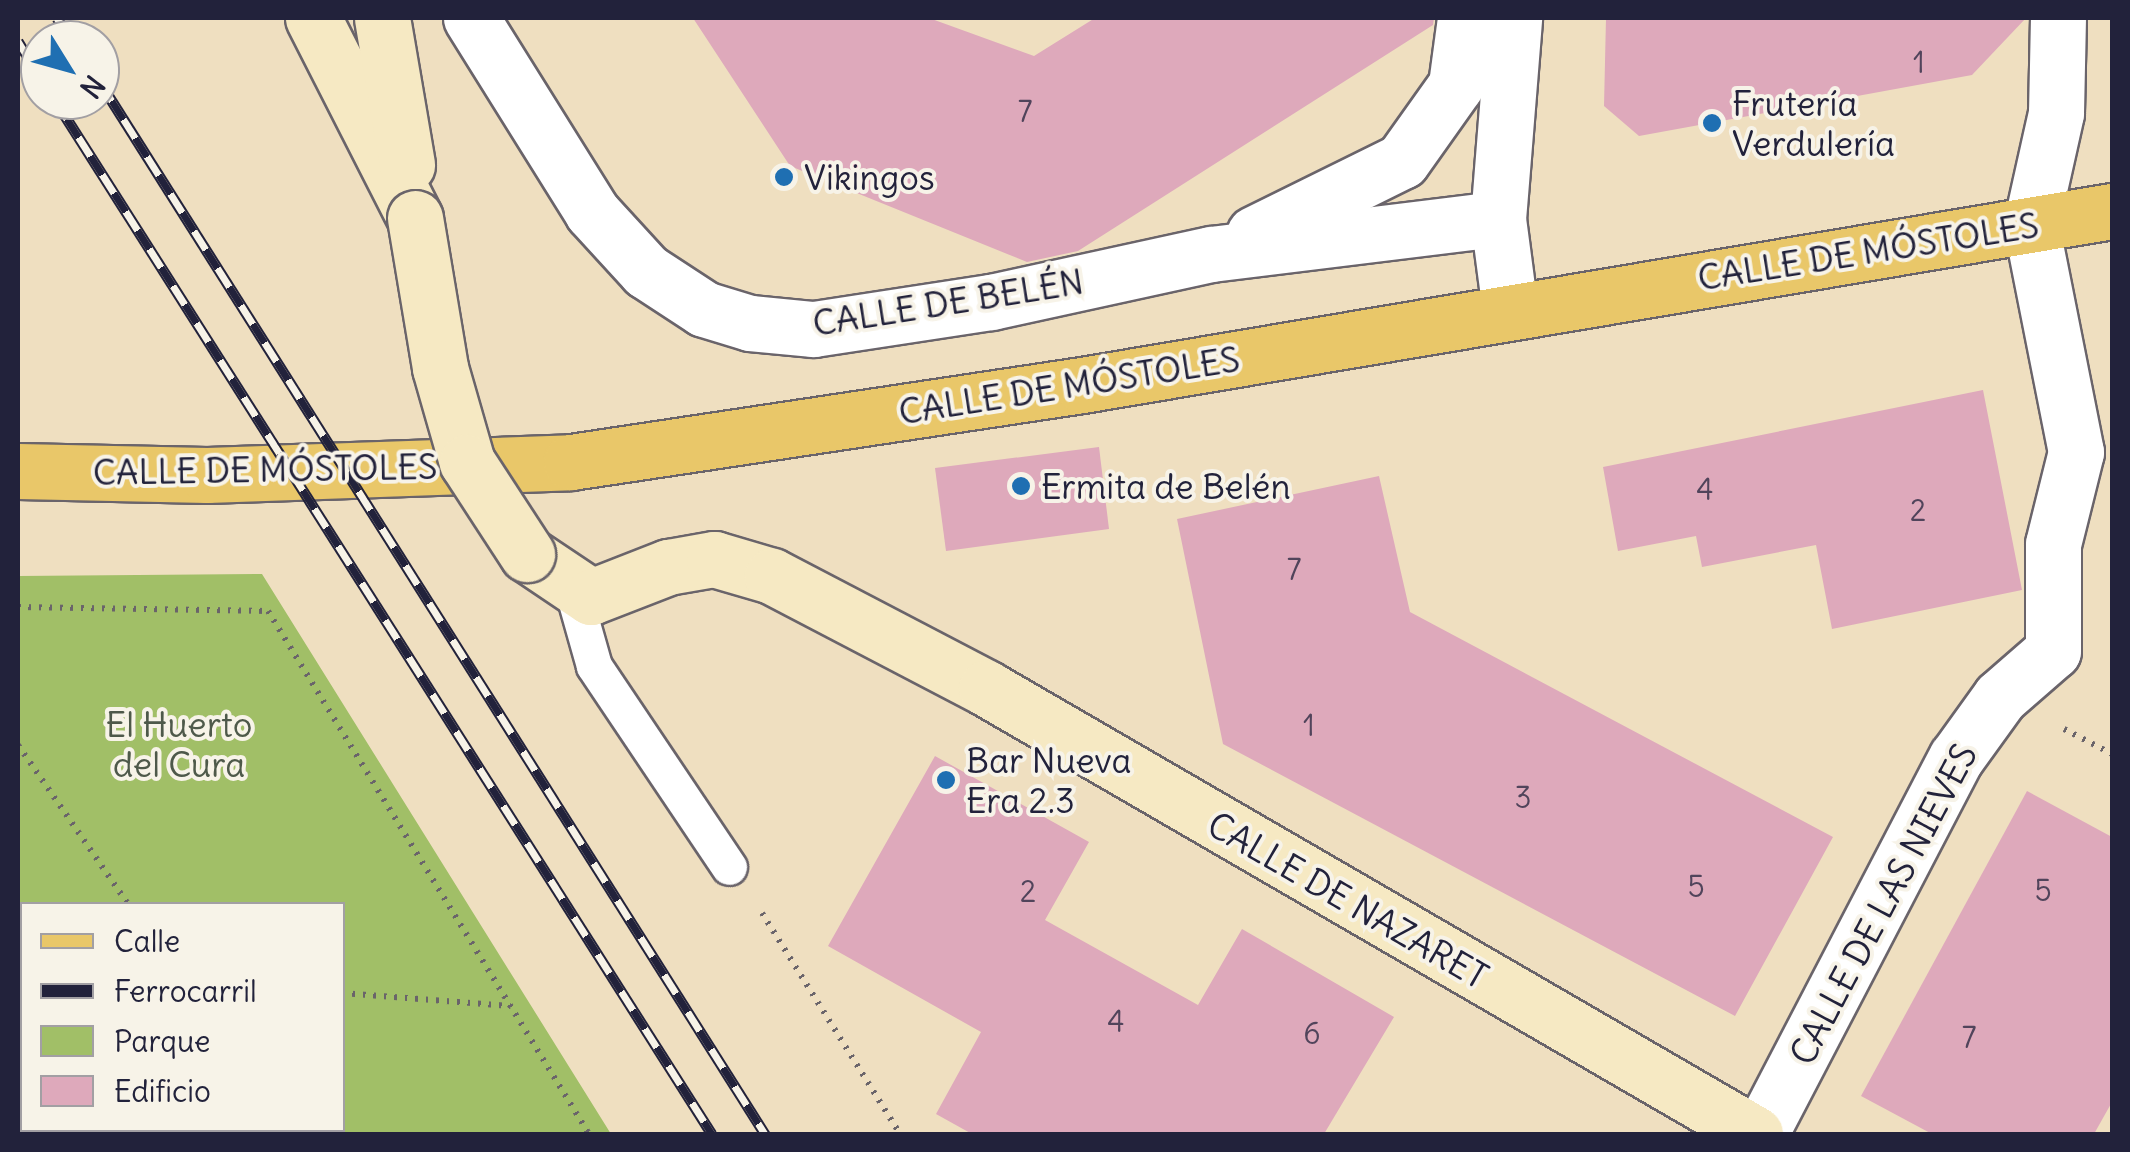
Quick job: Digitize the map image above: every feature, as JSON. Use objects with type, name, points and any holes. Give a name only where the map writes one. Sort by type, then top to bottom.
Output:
[{"type":"main road","name":"CALLE DE MÓSTOLES","points":[[18,471],[207,475],[571,462],[1062,388],[2112,211]]},
{"type":"street","points":[[313,18],[415,218]]},
{"type":"street","points":[[382,18],[440,368],[467,462],[528,554],[572,588]]},
{"type":"street","name":"CALLE DE BELÉN","points":[[471,18],[592,212],[646,271],[704,309],[750,322],[814,329],[992,302],[1211,254],[1498,218]]},
{"type":"street","name":"CALLE DE BELÉN","points":[[1211,254],[1402,161],[1456,85],[1464,18]]},
{"type":"street","points":[[1510,310],[1498,218],[1514,18]]},
{"type":"street","points":[[2031,224],[2056,113],[2058,18]]},
{"type":"street","name":"CALLE DE LAS NIEVES","points":[[1757,1134],[1956,758],[2000,698],[2053,651],[2053,544],[2076,452],[2031,224]]},
{"type":"street","name":"CALLE DE NAZARET","points":[[572,588],[591,597],[668,567],[714,560],[772,576],[940,666],[1757,1134]]},
{"type":"lane","points":[[572,588],[594,666],[729,867]]},
{"type":"path","points":[[18,608],[268,611],[590,1134]]},
{"type":"path","points":[[18,744],[127,902]]},
{"type":"path","points":[[729,867],[809,980],[900,1134]]},
{"type":"path","points":[[345,993],[510,1006]]},
{"type":"green space","name":"El Huerto del Cura","points":[[262,574],[611,1134],[18,1134],[18,576]]},
{"type":"building","points":[[693,18],[929,18],[1034,56],[1095,18],[1434,18],[1433,25],[1078,251],[1027,262],[790,166]]},
{"type":"building","points":[[1606,18],[2026,18],[1972,75],[1639,136],[1604,106]]},
{"type":"building","points":[[1983,390],[2022,590],[1832,629],[1816,545],[1702,567],[1696,536],[1618,551],[1603,467]]},
{"type":"building","name":"Ermita de Belén","points":[[1099,447],[1109,529],[946,551],[935,468]]},
{"type":"building","points":[[1379,476],[1410,612],[1833,837],[1735,1016],[1223,744],[1177,519]]},
{"type":"building","points":[[935,756],[1089,842],[1045,920],[1198,1005],[1242,929],[1394,1017],[1324,1134],[972,1134],[936,1114],[981,1032],[828,946]]},
{"type":"building","points":[[2027,791],[2112,837],[2112,1102],[2094,1134],[1932,1134],[1861,1096]]},
{"type":"railway","points":[[120,114],[765,1134]]},
{"type":"railway","points":[[68,120],[712,1134]]},
{"type":"place","name":"Frutería Verdulería","points":[[1712,123]]},
{"type":"place","name":"Vikingos","points":[[784,177]]},
{"type":"place","name":"Ermita de Belén","points":[[1021,486]]},
{"type":"place","name":"Bar Nueva Era 2.3","points":[[946,780]]}]
